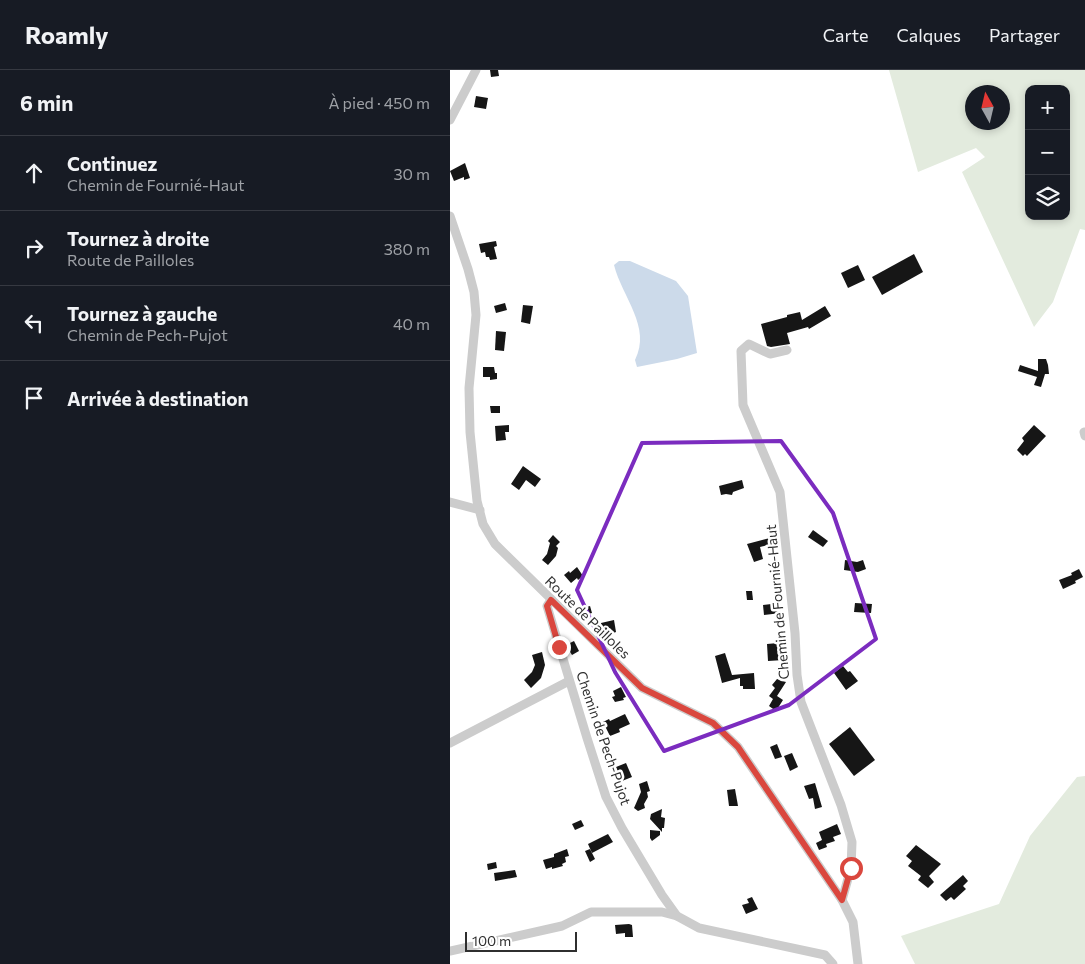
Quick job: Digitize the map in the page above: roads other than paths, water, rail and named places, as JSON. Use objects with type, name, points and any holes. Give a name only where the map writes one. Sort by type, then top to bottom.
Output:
[{"type":"street","points":[[450,120],[476,70]]},
{"type":"street","name":"Route de Pailloles","points":[[450,216],[474,292],[476,315],[469,388],[470,432],[477,501],[484,524],[495,544],[642,688],[713,723],[738,747],[842,900],[853,922],[858,964]]},
{"type":"street","name":"Chemin de Fournié-Haut","points":[[787,350],[770,354],[749,344],[741,351],[743,405],[780,492],[801,702],[841,805],[852,842],[851,868],[842,900]]},
{"type":"street","points":[[450,502],[480,510]]},
{"type":"street","name":"Chemin de Pech-Pujot","points":[[551,600],[547,606],[606,797],[622,828],[662,895],[677,916],[700,928],[825,955],[833,964]]},
{"type":"street","points":[[450,743],[570,681]]},
{"type":"street","points":[[450,951],[562,926],[591,912],[662,912],[677,916]]},
{"type":"water","points":[[619,261],[630,261],[676,281],[688,296],[697,353],[637,367],[635,360],[640,336],[638,324],[614,265]]}]
